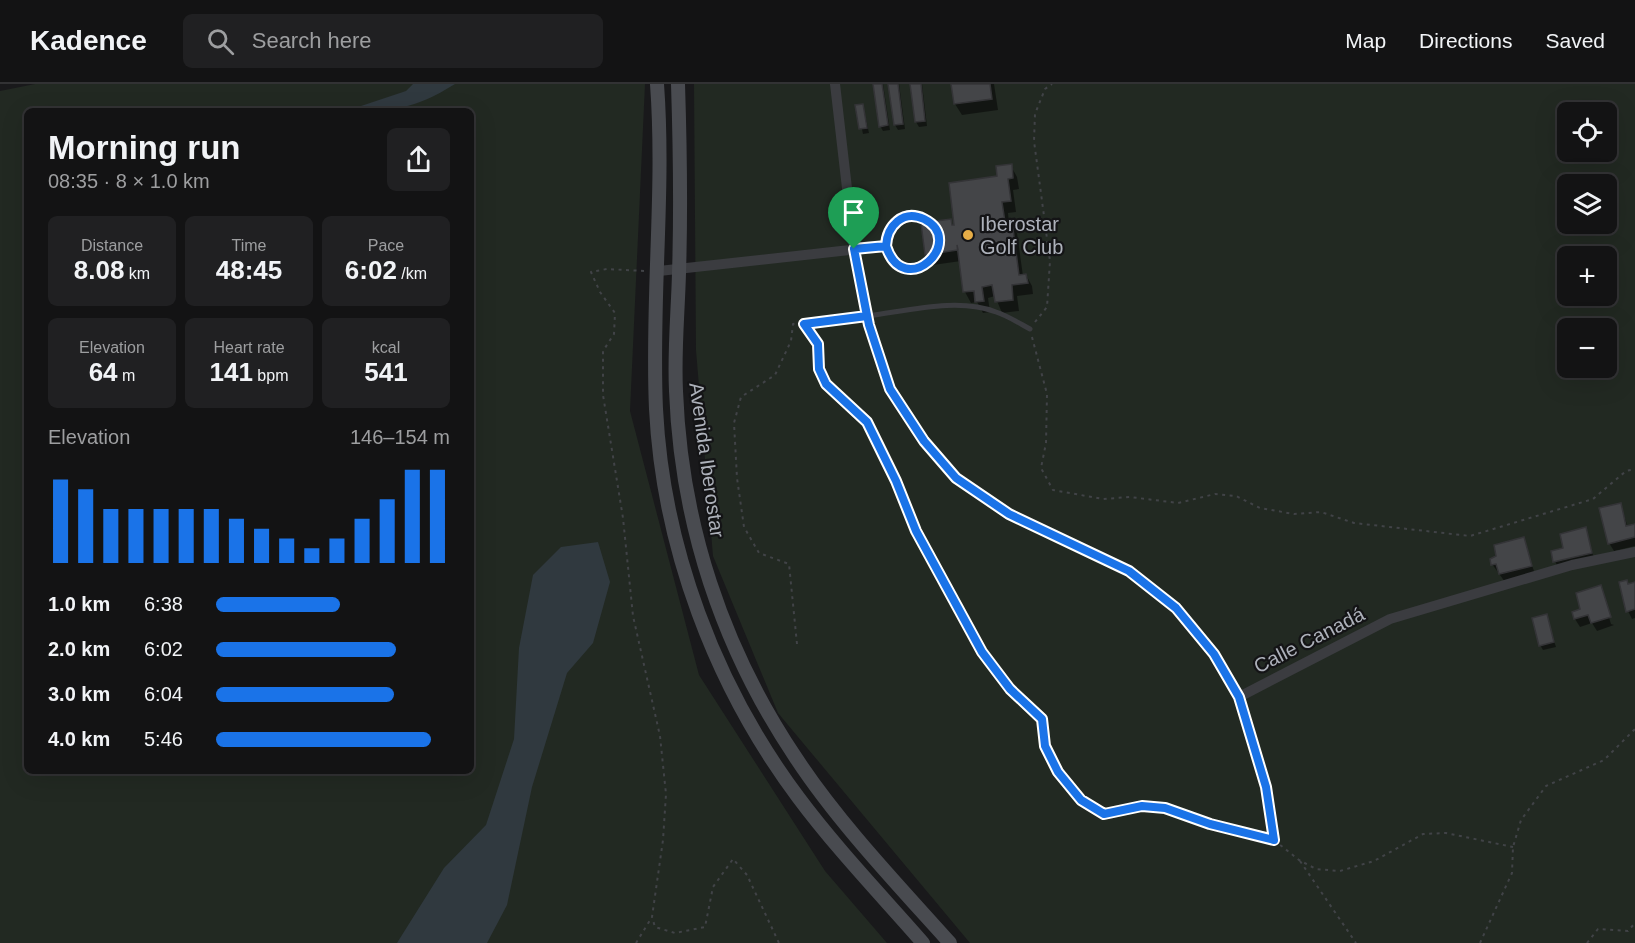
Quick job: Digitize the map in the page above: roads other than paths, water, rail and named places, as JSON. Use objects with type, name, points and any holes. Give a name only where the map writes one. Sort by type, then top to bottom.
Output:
[{"type":"street","name":"Avenida Iberostar","points":[[657,84],[661,158],[656,384],[658,432],[671,517],[688,583],[711,645],[743,710],[798,798],[923,943]]},
{"type":"street","name":"Avenida Iberostar","points":[[678,84],[679,270],[675,360],[680,435],[698,545],[725,628],[756,694],[795,758],[828,802],[950,943]]},
{"type":"street","name":"Calle Canadá","points":[[835,84],[854,249],[867,316],[890,389],[924,441],[956,478],[1009,514],[1129,571],[1176,608],[1214,654],[1239,697],[1390,618],[1572,565],[1635,552]]},
{"type":"street","points":[[659,271],[886,246]]},
{"type":"lane","points":[[910,216],[927,220],[933,225],[939,241],[938,250],[927,264],[910,269],[894,261],[886,246],[890,229],[895,222],[910,216]]},
{"type":"lane","points":[[867,316],[923,308],[966,306],[995,311],[1030,329]]},
{"type":"place","name":"Iberostar Golf Club","points":[[968,235]]}]
